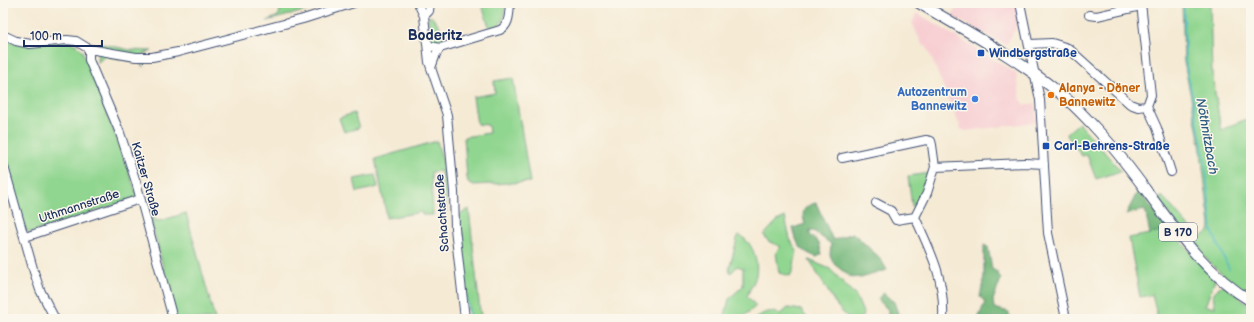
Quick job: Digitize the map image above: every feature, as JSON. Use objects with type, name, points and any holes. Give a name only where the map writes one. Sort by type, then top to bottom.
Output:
[{"type":"main road","name":"B 170","points":[[919,3],[1035,74],[1073,104],[1118,152],[1187,244],[1220,278],[1251,301]]},
{"type":"street","points":[[3,35],[16,41],[30,44],[67,40],[76,41],[89,49],[136,57],[166,55],[326,12],[354,3]]},
{"type":"street","points":[[418,3],[424,16],[429,11],[430,3]]},
{"type":"street","points":[[426,42],[430,46],[440,48],[500,30],[506,25],[510,3]]},
{"type":"street","points":[[1020,3],[1030,44],[1042,123],[1048,233],[1066,319]]},
{"type":"street","points":[[1089,15],[1097,16],[1141,4],[1151,95],[1147,106],[1157,128],[1171,172]]},
{"type":"street","name":"Schachtstraße","points":[[424,16],[427,56],[447,115],[454,192],[454,228],[465,319]]},
{"type":"street","points":[[1030,44],[1052,43],[1068,48],[1130,104],[1138,107],[1147,106]]},
{"type":"street","points":[[431,68],[440,48]]},
{"type":"street","name":"Kaitzer Straße","points":[[89,49],[89,60],[120,133],[173,319]]},
{"type":"street","points":[[842,158],[926,140],[931,141],[935,167],[928,193],[915,217]]},
{"type":"street","points":[[935,167],[1025,163],[1044,164]]},
{"type":"street","points":[[3,164],[40,290],[55,319]]},
{"type":"street","name":"Uthmannstraße","points":[[25,237],[140,199]]},
{"type":"street","points":[[876,203],[891,211],[896,220],[915,217]]},
{"type":"street","points":[[915,217],[937,265],[942,290],[943,319]]},
{"type":"shaded area","points":[[959,3],[1016,3],[1020,21],[1006,45],[952,16]]},
{"type":"shaded area","points":[[917,13],[1016,73],[1021,101],[1023,101],[1024,106],[1035,103],[1037,122],[965,131],[961,129],[926,45],[923,46],[912,23]]},
{"type":"green space","points":[[276,3],[325,3],[323,6],[267,21],[278,16],[280,12]]},
{"type":"green space","points":[[481,3],[505,3],[503,19],[499,25],[490,29]]},
{"type":"green space","points":[[1182,3],[1210,3],[1212,73],[1221,130],[1251,117],[1251,295],[1224,276],[1200,252],[1189,240],[1159,200],[1162,196],[1199,238],[1209,232],[1210,225],[1200,144],[1184,62]]},
{"type":"green space","points":[[431,16],[439,25],[444,42],[437,43],[431,40],[428,18]]},
{"type":"green space","points":[[3,38],[10,42],[70,42],[77,45],[82,50],[115,134],[137,195],[136,198],[30,233],[25,229],[3,158]]},
{"type":"green space","points":[[98,43],[130,50],[152,51],[141,55],[144,67],[138,62],[105,56],[97,63]]},
{"type":"green space","points":[[513,78],[530,182],[473,185],[468,182],[467,178],[464,137],[489,133],[488,125],[477,124],[473,97],[495,93],[494,81]]},
{"type":"green space","points":[[354,113],[359,128],[344,132],[339,118]]},
{"type":"green space","points":[[1079,123],[1121,171],[1096,179],[1087,155],[1082,156],[1066,134]]},
{"type":"green space","points":[[437,141],[445,169],[446,215],[442,215],[441,171],[431,172],[433,215],[422,215],[422,212],[386,218],[375,159]]},
{"type":"green space","points":[[931,173],[916,206],[912,206],[908,176]]},
{"type":"green space","points":[[375,175],[378,187],[357,192],[354,179]]},
{"type":"green space","points":[[1138,191],[1171,230],[1150,234],[1145,210],[1126,214]]},
{"type":"green space","points":[[144,195],[155,220],[160,221],[186,213],[215,319],[177,319]]},
{"type":"green space","points":[[816,203],[833,240],[853,233],[880,258],[887,270],[861,278],[849,276],[834,264],[830,255],[831,244],[810,230],[810,235],[819,243],[822,254],[817,257],[803,250],[796,239],[793,228],[805,224],[803,216],[804,210],[808,206]]},
{"type":"green space","points":[[469,209],[482,319],[469,319],[458,216]]},
{"type":"green space","points":[[785,217],[790,239],[797,251],[793,270],[790,276],[779,273],[776,252],[781,247],[768,241],[764,235],[777,221]]},
{"type":"green space","points":[[1171,230],[1215,280],[1205,306],[1215,307],[1213,295],[1219,287],[1223,285],[1251,306],[1251,319],[1158,319],[1152,295],[1140,297],[1129,238]]},
{"type":"green space","points":[[738,235],[747,241],[751,246],[755,257],[757,269],[756,275],[747,296],[756,306],[744,316],[743,319],[724,319],[729,299],[743,286],[743,268],[737,266],[731,273],[729,270]]},
{"type":"green space","points":[[984,245],[988,247],[992,269],[997,272],[1001,279],[993,300],[994,308],[1009,312],[1009,317],[978,319],[985,302],[980,297],[984,276]]},
{"type":"green space","points":[[809,260],[830,269],[856,296],[864,315],[859,319],[849,319],[837,306]]},
{"type":"green space","points":[[883,293],[894,302],[900,319],[888,319],[888,310],[878,299]]},
{"type":"green space","points":[[788,308],[801,310],[808,319],[755,319],[767,312],[781,314]]},
{"type":"waterway","name":"Nöthnitzbach","points":[[1184,3],[1185,61],[1205,160],[1212,231],[1229,269]]},
{"type":"waterway","points":[[466,295],[470,319]]},
{"type":"place","name":"Windbergstraße","points":[[981,53]]},
{"type":"place","name":"Alanya - Döner Bannewitz","points":[[1051,95]]},
{"type":"place","name":"Autozentrum Bannewitz","points":[[975,99]]},
{"type":"place","name":"Carl-Behrens-Straße","points":[[1046,146]]},
{"type":"district","name":"Boderitz","points":[[435,35]]}]
